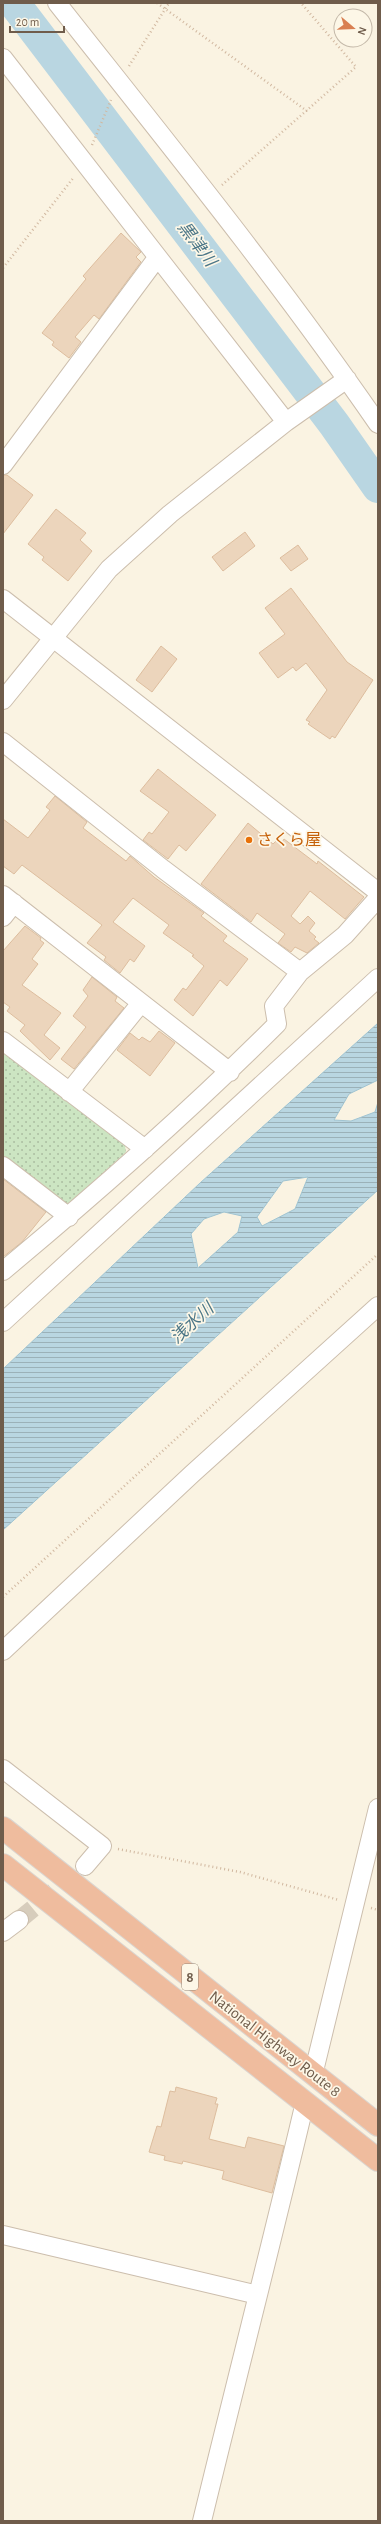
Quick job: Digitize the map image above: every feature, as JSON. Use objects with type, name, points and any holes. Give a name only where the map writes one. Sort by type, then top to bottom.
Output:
[{"type":"highway","name":"National Highway Route 8","points":[[3,1828],[378,2125]]},
{"type":"highway","name":"National Highway Route 8","points":[[3,1865],[378,2160]]},
{"type":"street","points":[[57,3],[210,196],[347,379],[378,424]]},
{"type":"street","points":[[3,58],[286,422]]},
{"type":"street","points":[[3,465],[157,258]]},
{"type":"street","points":[[3,700],[52,637],[109,569],[170,514],[286,422],[347,379]]},
{"type":"street","points":[[3,599],[378,892]]},
{"type":"street","points":[[3,742],[163,869],[300,972]]},
{"type":"street","points":[[3,1271],[69,1216],[230,1072],[277,1024],[274,1006],[300,972],[345,935],[378,898]]},
{"type":"street","points":[[3,917],[8,899],[230,1072]]},
{"type":"street","points":[[3,1322],[377,978]]},
{"type":"street","points":[[69,1092],[140,1003]]},
{"type":"street","points":[[3,1041],[145,1149]]},
{"type":"street","points":[[3,1166],[69,1216]]},
{"type":"street","points":[[3,1651],[192,1474],[378,1306]]},
{"type":"street","points":[[3,1769],[102,1846],[85,1866]]},
{"type":"street","points":[[313,2075],[378,1808]]},
{"type":"street","points":[[3,1932],[19,1920]]},
{"type":"street","points":[[202,2521],[258,2295],[269,2258],[305,2102]]},
{"type":"street","points":[[3,2235],[258,2295]]},
{"type":"path","points":[[157,3],[306,111]]},
{"type":"path","points":[[3,268],[84,164],[119,82],[169,3]]},
{"type":"path","points":[[210,196],[356,67],[301,3]]},
{"type":"path","points":[[3,1597],[378,1254]]},
{"type":"path","points":[[102,1846],[240,1872],[378,1910]]},
{"type":"green space","points":[[3,1048],[124,1140],[126,1152],[66,1207],[3,1159]]},
{"type":"water","name":"浅水川","points":[[378,1023],[378,1080],[349,1094],[334,1120],[351,1121],[375,1112],[378,1102],[378,1190],[3,1530],[3,1369],[200,1183]],"holes":[[[308,1177],[295,1209],[262,1226],[257,1217],[283,1181]],[[224,1212],[242,1216],[238,1232],[198,1268],[191,1234],[204,1219]]]},
{"type":"building","points":[[121,233],[141,252],[136,257],[141,262],[99,319],[94,315],[75,337],[81,342],[69,358],[52,345],[54,342],[42,333],[86,279],[83,276]]},
{"type":"building","points":[[3,475],[7,475],[33,495],[3,534]]},
{"type":"building","points":[[56,509],[86,533],[80,540],[92,551],[68,581],[42,560],[44,557],[28,544]]},
{"type":"building","points":[[245,532],[255,546],[223,571],[212,557]]},
{"type":"building","points":[[298,545],[308,559],[291,571],[280,558]]},
{"type":"building","points":[[291,588],[347,662],[373,680],[335,738],[332,736],[330,739],[308,724],[310,722],[306,720],[327,690],[306,663],[296,671],[293,667],[278,678],[259,653],[285,634],[265,608]]},
{"type":"building","points":[[161,646],[177,659],[152,692],[136,680]]},
{"type":"building","points":[[158,769],[216,815],[186,851],[179,845],[168,859],[143,840],[149,832],[152,834],[169,812],[140,791]]},
{"type":"building","points":[[55,796],[87,822],[83,828],[126,861],[130,856],[154,877],[204,913],[201,916],[227,936],[223,941],[248,959],[227,986],[220,980],[193,1016],[174,1000],[183,988],[186,990],[204,966],[192,956],[194,955],[163,933],[169,925],[133,898],[113,922],[145,946],[134,962],[130,959],[120,973],[104,960],[106,957],[87,943],[102,925],[22,865],[14,874],[3,866],[3,819],[28,838],[50,810],[46,807]]},
{"type":"building","points":[[248,823],[273,844],[278,839],[282,842],[284,839],[317,864],[318,861],[364,897],[345,919],[310,891],[291,916],[300,924],[308,916],[315,923],[309,931],[316,937],[314,939],[319,943],[307,953],[295,947],[291,952],[278,943],[285,934],[257,913],[251,922],[201,884]]},
{"type":"building","points":[[25,926],[41,938],[40,940],[44,943],[32,959],[38,964],[22,985],[61,1013],[44,1035],[60,1048],[50,1060],[20,1031],[25,1025],[7,1011],[10,1007],[3,1002],[3,951]]},
{"type":"building","points":[[92,977],[117,997],[115,1001],[124,1008],[74,1069],[61,1059],[86,1027],[73,1016],[88,996],[83,990]]},
{"type":"building","points":[[159,1031],[175,1043],[150,1076],[117,1050],[130,1033],[139,1040],[142,1037],[150,1042]]},
{"type":"building","points":[[3,1179],[46,1212],[22,1242],[3,1257]]},
{"type":"building","points":[[176,2087],[217,2098],[215,2104],[218,2104],[209,2139],[245,2148],[248,2137],[284,2146],[272,2193],[222,2179],[224,2171],[183,2161],[182,2164],[164,2160],[165,2156],[149,2152],[157,2126],[161,2127],[170,2091],[175,2092]]},
{"type":"waterway","name":"黒津川","points":[[14,3],[334,424],[378,487]]},
{"type":"tunnel","points":[[19,1920],[85,1866]]},
{"type":"place","name":"さくら屋","points":[[249,840]]}]
